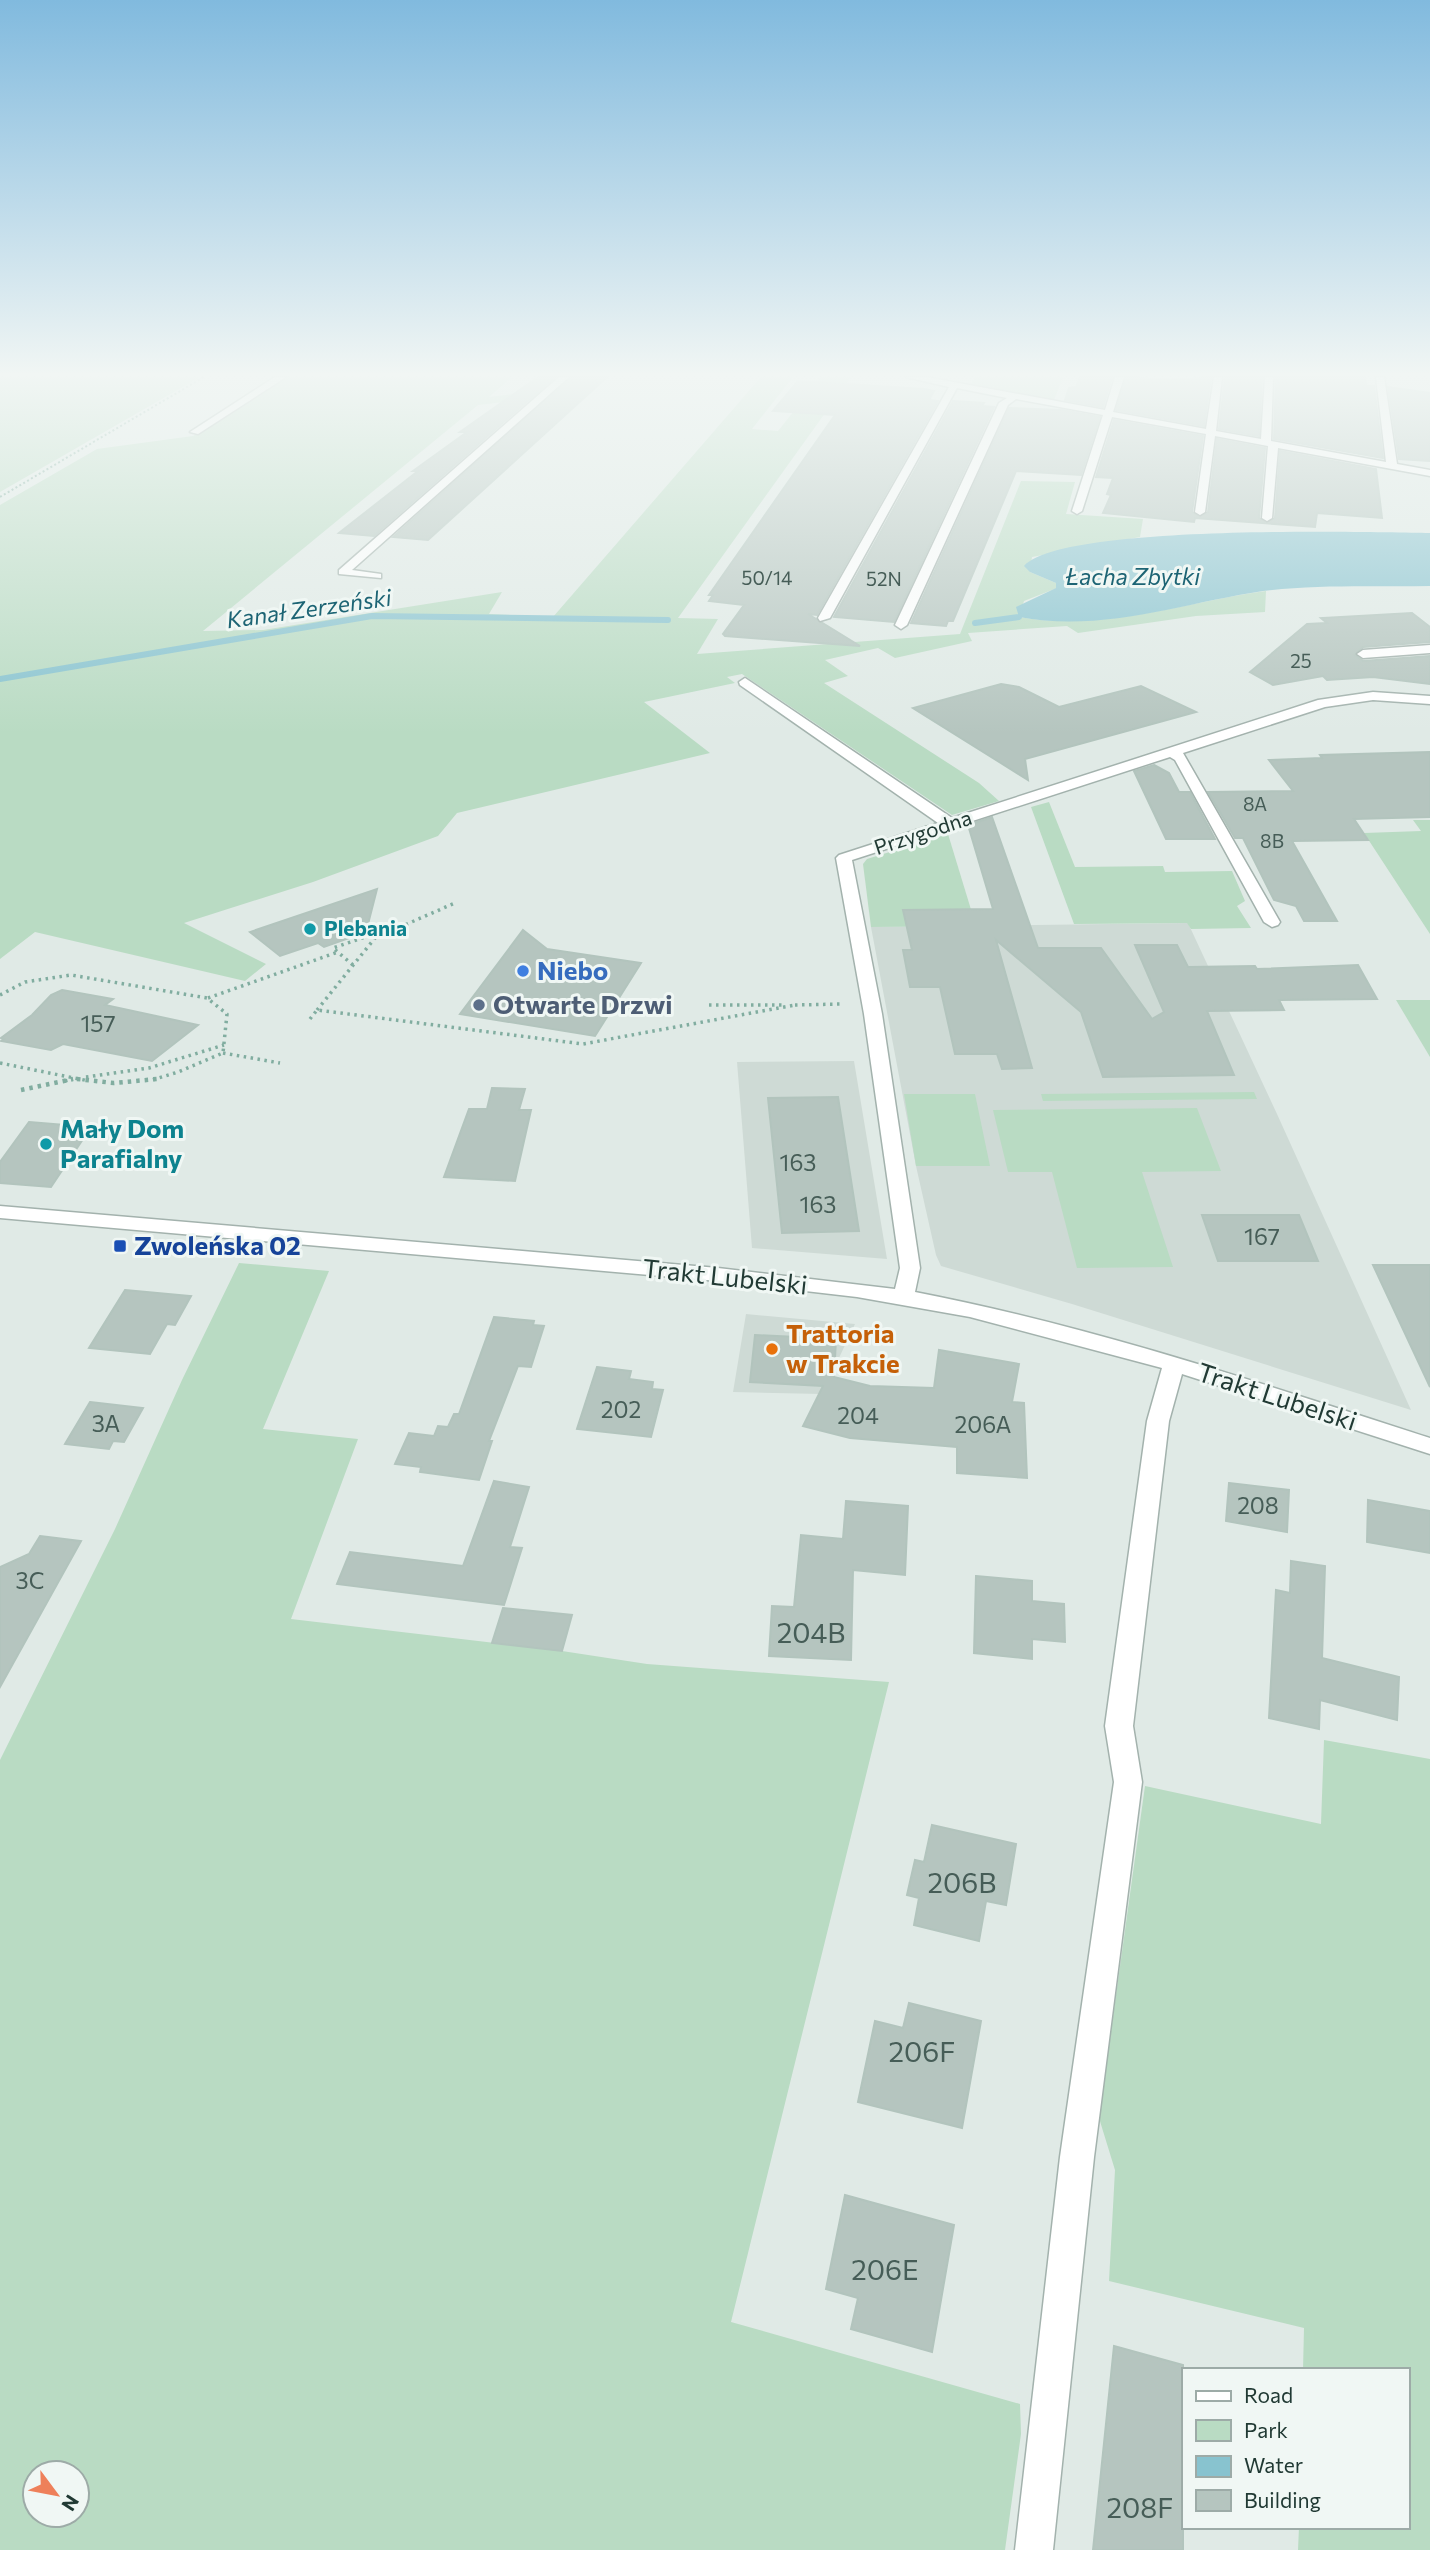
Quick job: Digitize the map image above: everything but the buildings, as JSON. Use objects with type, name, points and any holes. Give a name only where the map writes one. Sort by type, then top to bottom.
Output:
[{"type":"street","points":[[377,576],[343,572],[430,496]]},
{"type":"street","points":[[824,618],[895,496]]},
{"type":"street","points":[[901,625],[960,496]]},
{"type":"street","points":[[1077,511],[1082,496]]},
{"type":"street","points":[[1200,512],[1202,496]]},
{"type":"street","points":[[1266,518],[1267,496]]},
{"type":"street","points":[[1363,654],[1430,649]]},
{"type":"street","points":[[745,682],[950,824]]},
{"type":"street","name":"Przygodna","points":[[903,1297],[910,1268],[873,1014],[844,858],[1323,703],[1373,696],[1422,699]]},
{"type":"street","points":[[1422,699],[1430,716]]},
{"type":"street","points":[[1174,753],[1181,758],[1272,922]]},
{"type":"street","name":"Trakt Lubelski","points":[[0,1212],[182,1231],[731,1276],[903,1297],[1021,1322],[1174,1364],[1430,1446]]},
{"type":"street","points":[[1034,2550],[1077,2157],[1128,1782],[1119,1726],[1158,1421],[1174,1364]]},
{"type":"path","points":[[310,1019],[375,938],[455,904]]},
{"type":"path","points":[[353,965],[333,948],[371,934],[375,938]]},
{"type":"path","points":[[0,995],[25,982],[71,975],[207,998],[338,952]]},
{"type":"path","points":[[207,998],[227,1014],[223,1053]]},
{"type":"path","points":[[709,1005],[847,1004]]},
{"type":"path","points":[[317,1010],[583,1044],[795,1005]]},
{"type":"path","points":[[21,1090],[77,1078],[149,1068],[224,1045]]},
{"type":"path","points":[[0,1063],[77,1078],[130,1083],[183,1071],[223,1053],[280,1063]]},
{"type":"shaded area","points":[[1188,923],[1411,1410],[941,1266],[936,1255],[916,1166],[871,927]]},
{"type":"shaded area","points":[[854,1061],[887,1259],[752,1248],[737,1062]]},
{"type":"shaded area","points":[[746,1314],[855,1324],[822,1394],[733,1392]]},
{"type":"green space","points":[[16,496],[367,496],[203,631],[263,630],[502,592],[489,614],[553,617],[658,496],[766,496],[678,618],[718,619],[697,654],[960,634],[1015,496],[1071,496],[1066,514],[1143,519],[1140,537],[1032,557],[1030,572],[1056,583],[1057,588],[1024,601],[1019,617],[1050,621],[1112,618],[1266,591],[1265,612],[1196,616],[1078,633],[1067,626],[968,633],[972,641],[895,658],[878,648],[825,660],[848,676],[824,683],[979,783],[999,801],[952,815],[742,674],[727,677],[735,683],[644,702],[710,753],[457,813],[438,836],[313,882],[184,923],[266,964],[245,981],[35,932],[0,959],[0,505]]},
{"type":"green space","points":[[1049,802],[1075,867],[1163,866],[1165,872],[1232,871],[1245,901],[1237,906],[1251,928],[1191,929],[1187,923],[1074,924],[1031,807]]},
{"type":"green space","points":[[1413,820],[1430,820],[1430,934],[1364,833],[1421,831]]},
{"type":"green space","points":[[948,834],[976,926],[871,927],[863,864],[867,859]]},
{"type":"green space","points":[[1396,1000],[1430,1000],[1430,1057]]},
{"type":"green space","points":[[1254,1092],[1257,1099],[1043,1101],[1041,1094]]},
{"type":"green space","points":[[904,1094],[975,1094],[990,1166],[916,1166]]},
{"type":"green space","points":[[1197,1108],[1221,1171],[1142,1172],[1173,1267],[1077,1268],[1052,1172],[1008,1172],[993,1110]]},
{"type":"green space","points":[[239,1263],[329,1271],[263,1429],[358,1439],[291,1619],[562,1651],[647,1664],[889,1682],[731,2322],[1020,2404],[1021,2434],[1005,2550],[0,2550],[0,1760],[115,1529],[182,1380]]},
{"type":"green space","points":[[1324,1740],[1430,1759],[1430,2550],[1298,2550],[1299,2529],[1409,2529],[1409,2368],[1303,2368],[1304,2328],[1109,2281],[1115,2170],[1099,2118],[1145,1786],[1321,1824]]},
{"type":"water","name":"Łacha Zbytki","points":[[1216,533],[1430,533],[1430,586],[1325,587],[1263,591],[1142,614],[1081,621],[1019,617],[1016,607],[1056,588],[1056,583],[1030,572],[1024,566],[1050,552],[1094,543]]},
{"type":"waterway","name":"Kanał Zerzeński","points":[[0,679],[372,616],[668,620]]},
{"type":"waterway","name":"Kanał Zerzeński","points":[[975,623],[1019,617]]},
{"type":"place","name":"Plebania","points":[[310,929]]},
{"type":"place","name":"Niebo","points":[[523,971]]},
{"type":"place","name":"Otwarte Drzwi","points":[[479,1005]]},
{"type":"place","name":"Mały Dom Parafialny","points":[[46,1144]]},
{"type":"place","name":"Zwoleńska 02","points":[[120,1246]]},
{"type":"place","name":"Trattoria w Trakcie","points":[[772,1349]]}]
